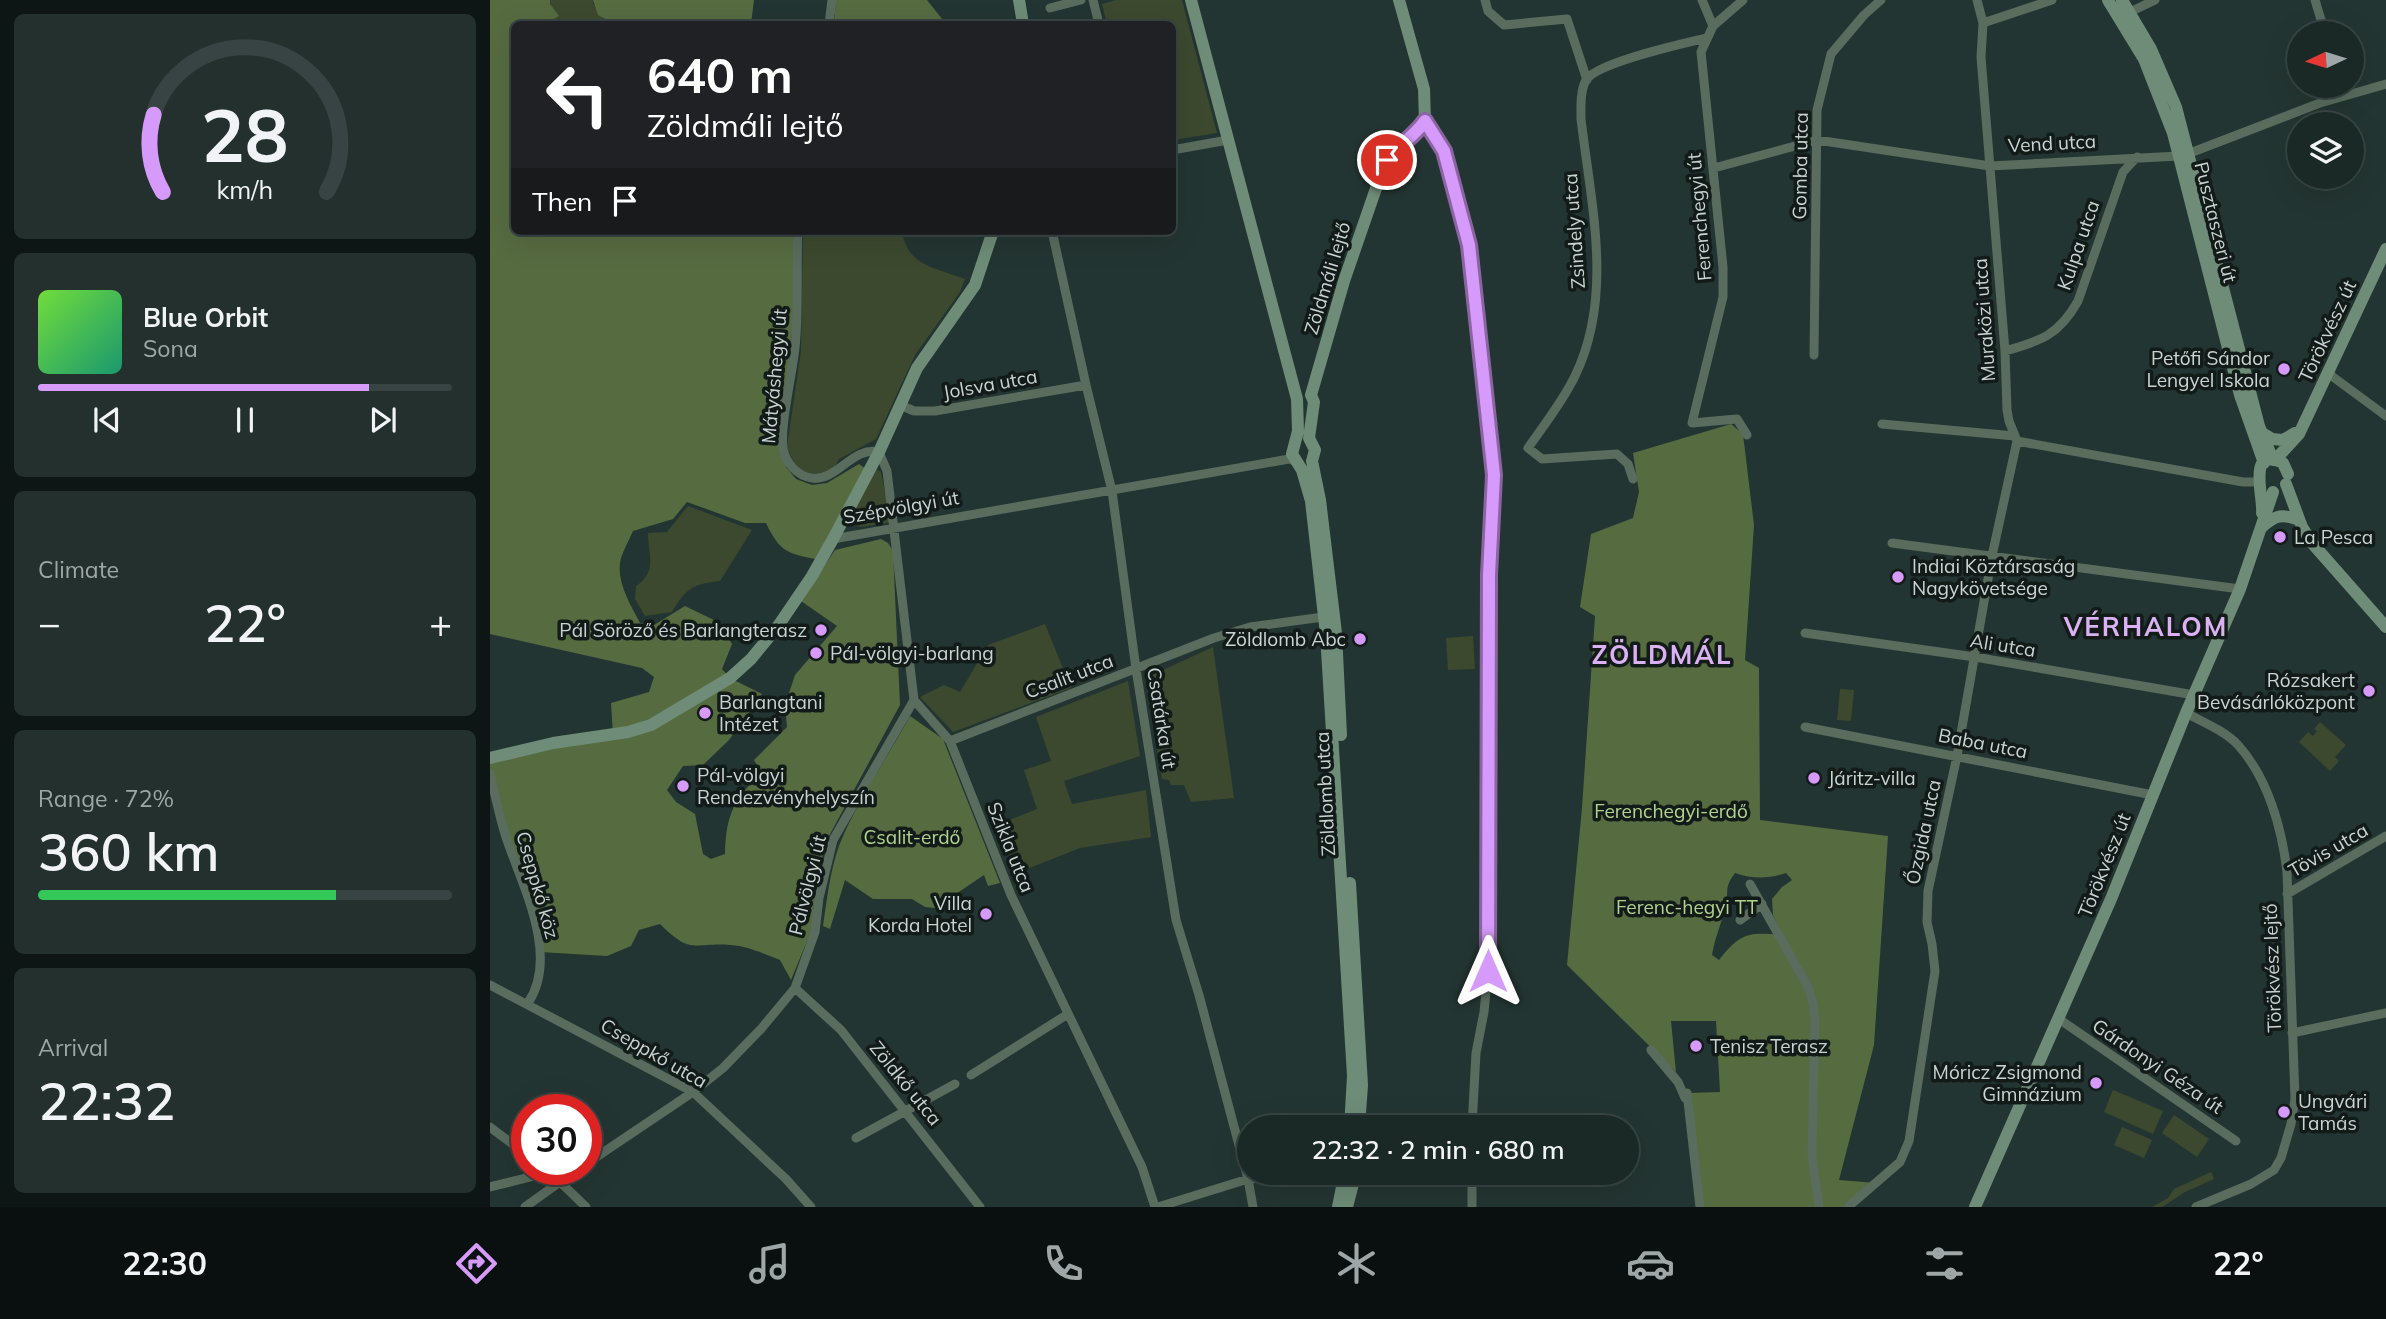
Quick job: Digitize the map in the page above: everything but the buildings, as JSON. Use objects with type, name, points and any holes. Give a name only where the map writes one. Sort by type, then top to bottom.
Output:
[{"type":"street","points":[[829,21],[832,0]]},
{"type":"street","points":[[1019,0],[1022,21]]},
{"type":"street","points":[[1050,8],[1082,0]]},
{"type":"street","points":[[1093,0],[1098,21]]},
{"type":"street","points":[[1191,0],[1288,367],[1304,395],[1314,402],[1310,438],[1314,450],[1312,460]]},
{"type":"street","points":[[1399,0],[1424,89],[1425,121],[1444,151],[1469,245],[1494,475],[1489,575],[1488,971],[1476,1053],[1473,1115]]},
{"type":"street","name":"Zsindely utca","points":[[1485,0],[1488,11],[1504,25],[1567,19],[1587,80],[1581,97],[1581,119],[1598,268],[1592,331],[1575,377],[1528,448],[1542,459],[1617,454],[1628,464],[1633,479]]},
{"type":"street","points":[[1702,0],[1713,26]]},
{"type":"street","name":"Ferenchegyi út","points":[[1743,0],[1713,26],[1701,52],[1723,267],[1723,296],[1692,423],[1737,419],[1747,435]]},
{"type":"street","name":"Gomba utca","points":[[1814,355],[1817,110],[1831,54],[1864,15],[1881,0]]},
{"type":"street","points":[[1977,0],[1983,23],[2052,0]]},
{"type":"street","name":"Pusztaszeri út","points":[[2108,0],[2144,59],[2184,155],[2271,461]]},
{"type":"street","name":"Pusztaszeri út","points":[[2122,0],[2151,49],[2176,107],[2184,155],[2242,403],[2271,461]]},
{"type":"street","points":[[2130,12],[2155,0]]},
{"type":"street","points":[[2315,0],[2321,21]]},
{"type":"street","name":"Muraközi utca","points":[[1983,23],[1981,57],[2005,351],[2007,410],[2016,439]]},
{"type":"street","points":[[1587,80],[1603,68],[1666,47],[1706,38]]},
{"type":"street","name":"Vend utca","points":[[2364,87],[2386,83]]},
{"type":"street","name":"Vend utca","points":[[1714,168],[1817,140],[1990,166],[2184,155],[2326,98]]},
{"type":"street","name":"Zöldmáli lejtő","points":[[1304,395],[1315,381],[1344,281],[1382,171],[1394,150],[1420,129],[1425,121]]},
{"type":"street","points":[[1176,149],[1228,140]]},
{"type":"street","name":"Kulpa utca","points":[[2005,351],[2038,342],[2053,333],[2068,318],[2078,301],[2123,172],[2137,158]]},
{"type":"street","name":"Mátyáshegyi út","points":[[798,235],[796,335],[783,451],[794,469],[811,478],[834,472],[865,451],[879,452]]},
{"type":"street","points":[[833,539],[879,452],[917,368],[975,285],[992,235]]},
{"type":"street","name":"Csatárka út","points":[[1053,235],[1112,491],[1136,670],[1176,920],[1237,1138]]},
{"type":"street","name":"Törökvész út","points":[[1975,1207],[2059,1019],[2240,589],[2260,531],[2302,428],[2386,249]]},
{"type":"street","points":[[2329,374],[2386,416]]},
{"type":"street","name":"Jolsva utca","points":[[900,405],[914,411],[935,411],[1086,385]]},
{"type":"street","points":[[1295,458],[1304,395]]},
{"type":"street","points":[[1882,424],[2016,439],[2259,484],[2266,491],[2280,486]]},
{"type":"street","points":[[2262,433],[2272,439],[2283,440],[2302,428]]},
{"type":"street","name":"Törökvész út","points":[[2271,461],[2302,428]]},
{"type":"street","name":"Őzgida utca","points":[[1848,1207],[1900,1162],[1909,1141],[1935,971],[1933,944],[1927,922],[1928,891],[1957,756],[1992,555],[2016,439]]},
{"type":"street","points":[[879,452],[887,471],[914,700]]},
{"type":"street","name":"Szépvölgyi út","points":[[490,758],[553,743],[636,730],[680,709],[730,678],[751,659],[778,625],[812,576],[833,539],[1275,462],[1289,456],[1305,464],[1312,460]]},
{"type":"street","name":"Zöldlomb utca","points":[[1295,458],[1307,483],[1311,501],[1329,616],[1353,1076],[1351,1115]]},
{"type":"street","name":"Zöldlomb utca","points":[[1312,460],[1320,500],[1329,616],[1361,1064],[1359,1115]]},
{"type":"street","points":[[2259,484],[2258,472],[2271,461],[2283,463],[2280,486],[2299,523],[2331,567],[2386,627]]},
{"type":"street","name":"Törökvész út","points":[[2259,484],[2262,507],[2260,531]]},
{"type":"street","points":[[2260,531],[2278,516],[2286,515],[2299,523]]},
{"type":"street","points":[[1892,543],[2240,589]]},
{"type":"street","name":"Csalit utca","points":[[950,741],[1136,670],[1188,647],[1250,627],[1329,616]]},
{"type":"street","name":"Ali utca","points":[[1805,633],[1975,657],[2194,695]]},
{"type":"street","name":"Szikla utca","points":[[914,700],[950,741],[1011,895],[1142,1167],[1156,1207]]},
{"type":"street","name":"Pálvölgyi út","points":[[602,1153],[693,1092],[723,1068],[761,1029],[795,988],[815,932],[833,840],[914,700]]},
{"type":"street","name":"Törökvész lejtő","points":[[2186,713],[2236,743],[2263,786],[2284,844],[2295,1099],[2281,1158],[2274,1170],[2264,1178],[2196,1207]]},
{"type":"street","name":"Baba utca","points":[[1805,727],[2153,795]]},
{"type":"street","name":"Cseppkő köz","points":[[490,774],[507,842],[532,910],[540,952],[541,973],[528,1003]]},
{"type":"street","name":"Tövis utca","points":[[2287,894],[2386,836]]},
{"type":"street","points":[[1750,884],[1808,987],[1814,1003],[1812,1155],[1819,1207]]},
{"type":"street","points":[[1740,920],[1762,904]]},
{"type":"street","name":"Cseppkő utca","points":[[490,985],[693,1092],[786,1179],[811,1207]]},
{"type":"street","name":"Zöldkő utca","points":[[795,988],[841,1030],[980,1207]]},
{"type":"street","points":[[2292,1033],[2386,1013]]},
{"type":"street","points":[[971,1074],[1068,1014]]},
{"type":"street","name":"Gárdonyi Géza út","points":[[2059,1019],[2236,1141]]},
{"type":"street","points":[[1651,1050],[1678,1082],[1687,1103]]},
{"type":"street","points":[[856,1138],[955,1084]]},
{"type":"street","points":[[1686,1093],[1700,1207]]},
{"type":"street","points":[[490,1127],[511,1143]]},
{"type":"street","points":[[490,1187],[511,1181]]},
{"type":"street","points":[[1156,1207],[1237,1182]]},
{"type":"street","points":[[525,1207],[555,1185]]},
{"type":"street","points":[[564,1185],[586,1207]]},
{"type":"street","name":"Csatárka út","points":[[1249,1185],[1253,1207]]},
{"type":"street","points":[[1338,1207],[1343,1185]]},
{"type":"street","points":[[1347,1207],[1351,1185]]},
{"type":"street","points":[[1472,1185],[1472,1207]]},
{"type":"green space","points":[[490,0],[550,0],[559,16],[552,21],[511,21],[511,235],[795,235],[793,323],[780,446],[786,467],[796,479],[812,485],[827,483],[859,464],[866,469],[820,560],[800,556],[781,546],[766,523],[745,523],[687,502],[673,519],[633,531],[622,555],[622,583],[640,623],[654,625],[685,606],[718,622],[732,644],[722,669],[730,678],[762,694],[729,740],[703,765],[683,766],[667,790],[676,802],[695,814],[703,854],[711,859],[725,854],[727,828],[733,809],[761,772],[754,760],[787,727],[785,705],[795,675],[837,626],[801,601],[835,550],[881,539],[888,543],[893,551],[900,705],[829,836],[816,877],[812,929],[791,980],[780,960],[737,946],[687,944],[660,924],[639,930],[631,946],[607,956],[540,952],[490,774],[490,758],[613,735],[611,703],[649,692],[654,677],[642,668],[490,634]]},
{"type":"green space","points":[[550,0],[593,0],[593,4],[620,20],[619,21],[552,21]]},
{"type":"green space","points":[[593,0],[754,0],[751,21],[618,21],[607,20],[598,15]]},
{"type":"green space","points":[[836,0],[927,0],[944,21],[834,21]]},
{"type":"green space","points":[[1116,0],[1182,0],[1217,133],[1176,140],[1176,21],[1106,21],[1102,4]]},
{"type":"green space","points":[[803,235],[903,235],[916,259],[965,279],[960,292],[915,355],[876,439],[839,459],[833,470],[824,473],[804,471],[794,462],[787,447],[801,351]]},
{"type":"green space","name":"Ferenchegyi-erdő","points":[[1731,424],[1743,434],[1754,525],[1745,660],[1759,668],[1760,820],[1888,836],[1874,1045],[1839,1180],[1876,1183],[1848,1207],[1700,1207],[1687,1093],[1720,1092],[1716,1021],[1671,1021],[1676,1072],[1567,965],[1582,808],[1595,616],[1580,607],[1591,534],[1633,518],[1639,492],[1633,453]],"holes":[[[1735,873],[1754,877],[1786,873],[1792,880],[1772,899],[1773,915],[1783,935],[1746,936],[1719,960],[1712,955],[1726,905],[1728,885]]]},
{"type":"green space","points":[[878,470],[881,472],[890,519],[888,523],[861,527],[854,525],[850,513]]},
{"type":"green space","points":[[688,506],[752,530],[720,581],[703,584],[686,592],[672,612],[645,616],[635,599],[636,586],[643,580],[649,568],[648,533],[667,532]]},
{"type":"green space","points":[[1045,624],[1071,688],[953,732],[920,697],[944,685],[960,692],[988,645]]},
{"type":"green space","points":[[1473,636],[1475,669],[1448,670],[1446,638]]},
{"type":"green space","points":[[1213,647],[1234,798],[1191,802],[1184,785],[1171,785],[1169,780],[1162,779],[1148,692],[1150,676]]},
{"type":"green space","points":[[1128,681],[1140,756],[1064,781],[1072,804],[1146,790],[1151,837],[1080,848],[1017,873],[997,825],[1037,809],[1024,770],[1051,761],[1036,717]]},
{"type":"green space","points":[[1840,689],[1854,690],[1851,721],[1837,720]]},
{"type":"green space","name":"Csalit-erdő","points":[[910,716],[943,739],[1000,883],[988,886],[984,875],[935,908],[925,907],[912,899],[873,899],[845,880],[830,929],[823,926],[831,875],[839,846],[863,796]]},
{"type":"green space","points":[[2320,722],[2346,745],[2335,757],[2339,761],[2330,771],[2299,742],[2308,732],[2313,736],[2317,731],[2314,729]]},
{"type":"green space","points":[[2113,1090],[2163,1111],[2153,1134],[2104,1112]]},
{"type":"green space","points":[[2174,1115],[2209,1139],[2197,1157],[2162,1133]]},
{"type":"green space","points":[[2122,1127],[2152,1140],[2144,1158],[2114,1145]]},
{"type":"green space","points":[[2211,1172],[2214,1179],[2185,1192],[2162,1207],[2152,1207],[2168,1198],[2174,1189]]},
{"type":"place","name":"Petőfi Sándor Lengyel Iskola","points":[[2284,369]]},
{"type":"place","name":"La Pesca","points":[[2280,537]]},
{"type":"place","name":"Indiai Köztársaság Nagykövetsége","points":[[1898,577]]},
{"type":"place","name":"Pál Söröző és Barlangterasz","points":[[821,630]]},
{"type":"place","name":"Zöldlomb Abc","points":[[1360,639]]},
{"type":"place","name":"Pál-völgyi-barlang","points":[[816,653]]},
{"type":"place","name":"Rózsakert Bevásárlóközpont","points":[[2369,691]]},
{"type":"place","name":"Barlangtani Intézet","points":[[705,713]]},
{"type":"place","name":"Járitz-villa","points":[[1814,778]]},
{"type":"place","name":"Pál-völgyi Rendezvényhelyszín","points":[[683,786]]},
{"type":"place","name":"Villa Korda Hotel","points":[[986,914]]},
{"type":"place","name":"Tenisz Terasz","points":[[1696,1046]]},
{"type":"place","name":"Móricz Zsigmond Gimnázium","points":[[2096,1083]]},
{"type":"place","name":"Ungvári Tamás","points":[[2284,1112]]},
{"type":"district","name":"VÉRHALOM","points":[[2146,627]]},
{"type":"district","name":"ZÖLDMÁL","points":[[1662,655]]},
{"type":"route","points":[[1387,160],[1425,121],[1444,151],[1469,245],[1494,475],[1489,575],[1488,971]]},
{"type":"park label","name":"Ferenc-hegyi TT","points":[[1687,907]]}]
